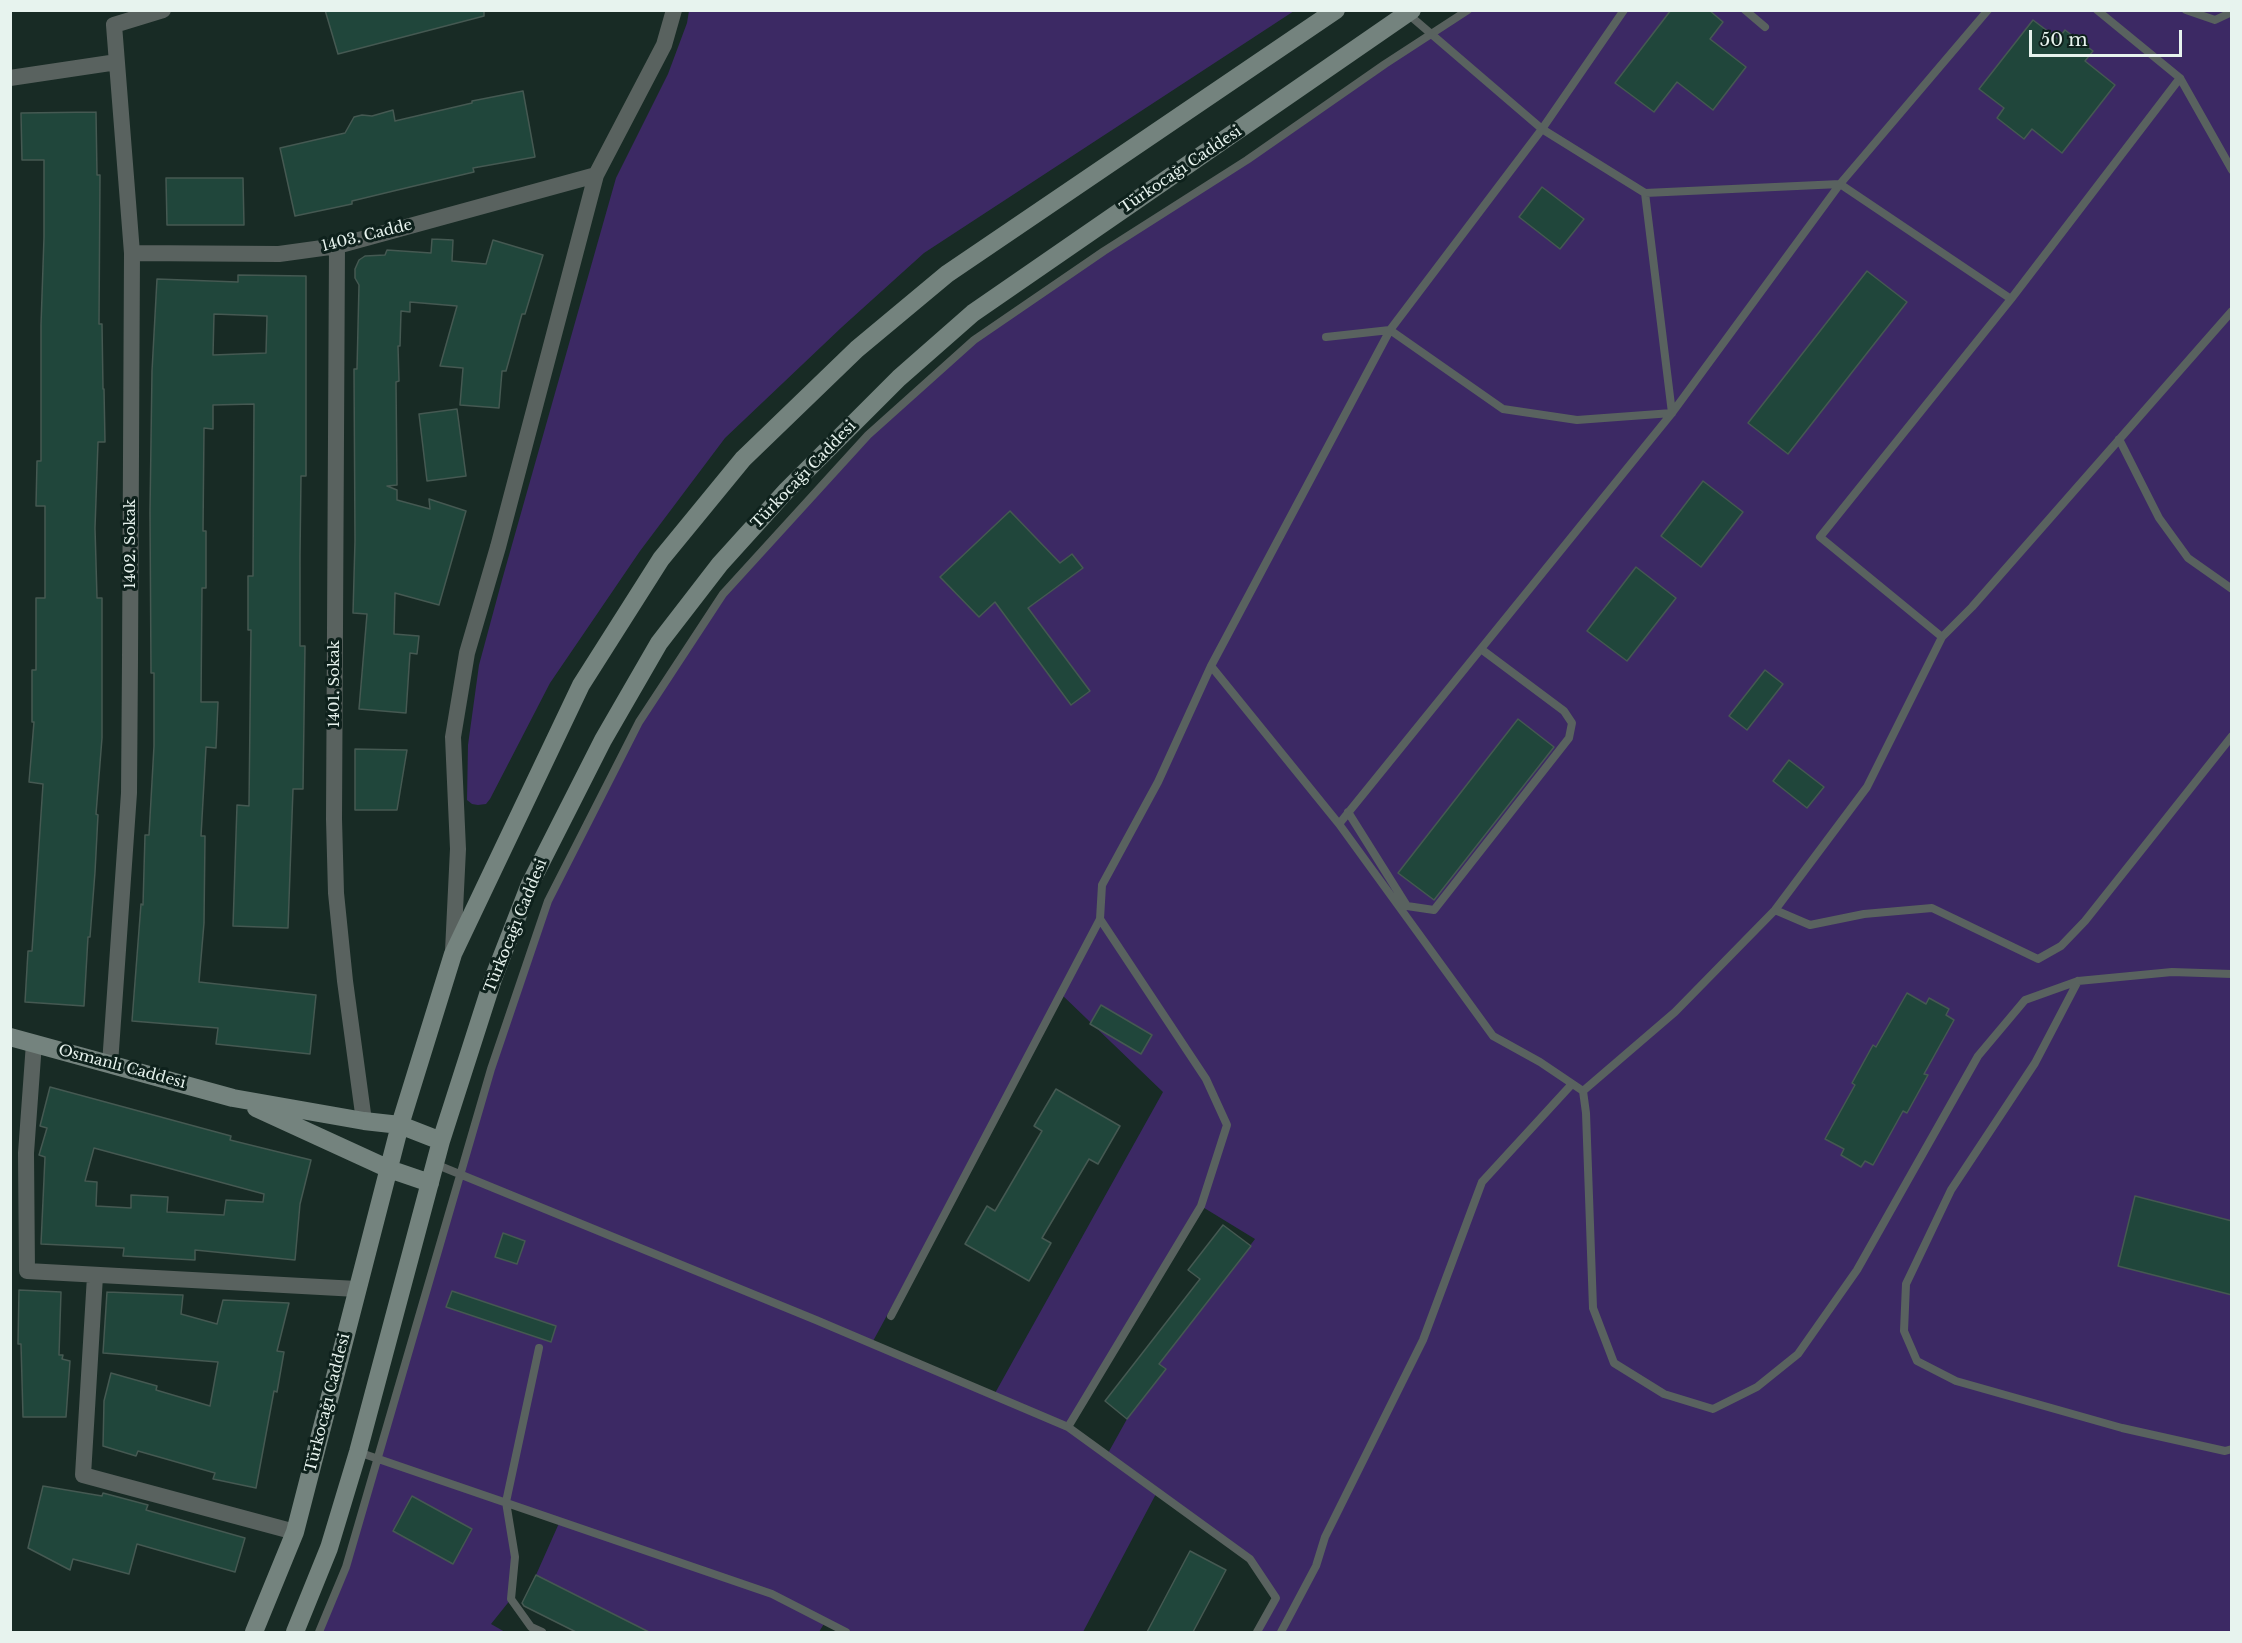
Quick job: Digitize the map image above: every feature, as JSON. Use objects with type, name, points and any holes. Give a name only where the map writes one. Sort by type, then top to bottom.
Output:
[{"type":"main road","points":[[400,1125],[453,954],[581,685],[662,559],[743,459],[857,349],[946,274],[1336,10]]},
{"type":"main road","name":"Türkocağı Caddesi","points":[[430,1182],[493,979],[530,884],[603,740],[659,643],[720,564],[787,490],[899,378],[973,313],[1409,12]]},
{"type":"main road","name":"Osmanlı Caddesi","points":[[10,1037],[233,1098],[400,1125],[441,1141]]},
{"type":"main road","name":"Osmanlı Caddesi","points":[[233,1098],[389,1168],[430,1182]]},
{"type":"main road","name":"Türkocağı Caddesi","points":[[254,1632],[295,1532],[400,1125]]},
{"type":"main road","points":[[295,1632],[329,1548],[358,1452],[430,1182]]},
{"type":"street","name":"1402. Sokak","points":[[110,1064],[129,793],[132,253],[114,25],[163,10]]},
{"type":"street","points":[[453,954],[458,849],[453,737],[468,653],[596,175],[664,45],[674,10]]},
{"type":"street","points":[[10,78],[117,62]]},
{"type":"street","name":"1403. Cadde","points":[[132,253],[279,254],[337,246],[596,175]]},
{"type":"street","name":"1401. Sokak","points":[[337,246],[334,807],[336,894],[364,1121]]},
{"type":"street","points":[[34,1043],[26,1153],[27,1271],[357,1289]]},
{"type":"street","points":[[95,1276],[83,1475],[295,1532]]},
{"type":"lane","points":[[318,1632],[346,1567],[491,1069],[548,902],[639,722],[723,594],[868,435],[974,339],[1104,251],[1247,160],[1468,10]]},
{"type":"lane","points":[[891,1316],[1100,919],[1102,885],[1158,783],[1211,666],[1390,330],[1542,129],[1624,10]]},
{"type":"lane","points":[[1745,10],[1765,27]]},
{"type":"lane","points":[[1339,824],[1672,413],[1840,184],[1988,10]]},
{"type":"lane","points":[[2097,10],[2180,78],[2232,170]]},
{"type":"lane","points":[[2186,10],[2215,20],[2232,12]]},
{"type":"lane","points":[[1409,12],[1431,34],[1542,129],[1645,193],[1840,184],[2012,299]]},
{"type":"lane","points":[[1942,637],[1820,537],[2012,299],[2180,78]]},
{"type":"lane","points":[[1645,193],[1672,413]]},
{"type":"lane","points":[[1582,1091],[1675,1012],[1776,910],[1867,787],[1942,637],[1972,607],[2232,311]]},
{"type":"lane","points":[[1326,337],[1390,330],[1503,409],[1577,420],[1672,413]]},
{"type":"lane","points":[[2119,440],[2159,518],[2188,558],[2232,589]]},
{"type":"lane","points":[[1348,812],[1407,906],[1434,910],[1569,738],[1572,723],[1564,711],[1481,649]]},
{"type":"lane","points":[[1211,666],[1339,824],[1492,1036],[1540,1062],[1582,1091],[1586,1113],[1593,1308],[1614,1363],[1664,1394],[1713,1409],[1757,1387],[1798,1354],[1857,1270],[1978,1056],[2025,1000],[2078,981],[2172,972],[2232,974]]},
{"type":"lane","points":[[1776,910],[1810,925],[1864,914],[1932,908],[2038,959],[2061,946],[2085,921],[2232,736]]},
{"type":"lane","points":[[1068,1427],[1201,1206],[1227,1125],[1206,1078],[1100,919]]},
{"type":"lane","points":[[2078,981],[2035,1063],[1951,1190],[1906,1284],[1904,1331],[1917,1361],[1956,1382],[2122,1428],[2225,1451],[2232,1449]]},
{"type":"lane","points":[[1281,1632],[1316,1566],[1325,1537],[1423,1340],[1482,1182],[1572,1084]]},
{"type":"lane","points":[[435,1164],[806,1315],[1068,1427],[1250,1559],[1276,1599],[1257,1632]]},
{"type":"lane","points":[[539,1348],[506,1502],[514,1557],[511,1599],[531,1627],[542,1632]]},
{"type":"lane","points":[[358,1452],[772,1594],[846,1632]]},
{"type":"shaded area","points":[[689,11],[1294,11],[924,253],[725,438],[640,551],[550,683],[490,799],[486,804],[472,804],[467,800],[468,745],[479,665],[502,580],[616,178],[668,74],[687,23]]},
{"type":"shaded area","points":[[1468,11],[2231,11],[2231,1632],[1257,1632],[1276,1598],[1250,1559],[1157,1492],[1083,1632],[846,1632],[825,1622],[819,1632],[649,1632],[536,1575],[560,1521],[507,1502],[515,1557],[511,1599],[491,1624],[505,1632],[319,1632],[346,1567],[461,1174],[548,901],[639,722],[723,594],[868,435],[974,340]],"holes":[[[1061,994],[1163,1092],[994,1395],[872,1343]],[[1201,1206],[1255,1239],[1159,1364],[1166,1369],[1127,1419],[1107,1455],[1068,1427]]]},
{"type":"building","points":[[325,10],[484,10],[484,16],[338,54]]},
{"type":"building","points":[[1671,10],[1709,10],[1723,22],[1710,39],[1746,67],[1713,110],[1677,82],[1654,112],[1615,83]]},
{"type":"building","points":[[2033,20],[2058,39],[2065,30],[2093,51],[2085,61],[2115,85],[2062,153],[2032,129],[2024,139],[1997,118],[2004,108],[1979,89]]},
{"type":"building","points":[[523,91],[535,157],[473,168],[474,172],[352,201],[352,204],[295,216],[280,148],[345,133],[354,117],[362,115],[372,116],[393,110],[395,121],[472,103],[472,101]]},
{"type":"building","points":[[96,112],[97,175],[100,175],[99,324],[102,324],[105,442],[98,442],[95,528],[97,598],[102,598],[102,738],[96,814],[98,815],[95,872],[84,1006],[25,1002],[28,951],[32,951],[43,784],[29,782],[34,722],[32,722],[32,670],[36,670],[36,598],[45,598],[45,506],[36,506],[37,461],[41,461],[44,160],[22,160],[21,113]]},
{"type":"building","points":[[166,178],[243,178],[244,225],[167,225]]},
{"type":"building","points":[[1542,187],[1584,219],[1560,249],[1519,217]]},
{"type":"building","points":[[432,239],[453,240],[452,261],[486,264],[493,240],[543,255],[525,314],[522,314],[506,371],[502,371],[499,408],[460,405],[463,368],[440,366],[457,306],[410,302],[410,312],[401,311],[400,346],[398,346],[399,381],[396,382],[397,485],[387,486],[397,490],[397,500],[430,509],[429,499],[466,511],[439,605],[395,593],[394,634],[419,636],[417,654],[410,653],[406,713],[359,709],[367,614],[353,613],[354,369],[357,369],[359,285],[355,278],[355,269],[359,260],[365,256],[385,255],[387,250],[431,253]]},
{"type":"building","points":[[1867,271],[1907,302],[1788,454],[1748,423]]},
{"type":"building","points":[[238,275],[306,276],[306,476],[301,476],[300,555],[300,646],[305,646],[303,789],[293,789],[288,928],[233,926],[237,805],[249,806],[251,630],[248,630],[248,576],[253,576],[254,404],[213,405],[213,429],[204,428],[203,531],[206,531],[206,588],[202,588],[201,702],[218,702],[216,748],[206,747],[201,836],[205,836],[204,923],[199,982],[316,995],[310,1054],[216,1044],[218,1028],[132,1021],[141,904],[143,905],[145,835],[149,835],[154,746],[150,512],[152,371],[157,279],[238,282]],"holes":[[[214,314],[267,316],[266,353],[213,355]]]},
{"type":"building","points":[[457,409],[466,476],[427,481],[419,414]]},
{"type":"building","points":[[1703,481],[1743,512],[1701,567],[1661,536]]},
{"type":"building","points":[[1010,511],[1060,563],[1072,554],[1083,568],[1028,608],[1090,691],[1071,705],[995,602],[979,617],[940,577]]},
{"type":"building","points":[[1636,567],[1676,598],[1627,661],[1587,631]]},
{"type":"building","points":[[1765,670],[1783,684],[1747,730],[1729,716]]},
{"type":"building","points":[[1518,719],[1554,747],[1434,900],[1398,873]]},
{"type":"building","points":[[355,749],[407,750],[397,810],[355,810]]},
{"type":"building","points":[[1789,760],[1824,787],[1807,808],[1773,781]]},
{"type":"building","points":[[1907,993],[1926,1004],[1929,998],[1949,1009],[1946,1015],[1954,1020],[1924,1074],[1928,1075],[1907,1113],[1903,1111],[1873,1165],[1865,1161],[1861,1167],[1841,1155],[1844,1149],[1825,1139],[1855,1085],[1852,1083],[1873,1045],[1876,1047]]},
{"type":"building","points":[[1101,1005],[1152,1035],[1141,1054],[1090,1024]]},
{"type":"building","points":[[50,1087],[231,1136],[230,1140],[311,1160],[300,1204],[295,1260],[195,1250],[195,1260],[123,1256],[124,1248],[41,1244],[45,1157],[39,1155],[47,1128],[40,1126]],"holes":[[[94,1148],[264,1194],[263,1202],[226,1200],[224,1215],[167,1212],[168,1197],[131,1195],[131,1208],[96,1206],[97,1182],[85,1181]]]},
{"type":"building","points":[[1056,1089],[1120,1126],[1098,1164],[1089,1159],[1042,1238],[1051,1243],[1029,1281],[965,1244],[987,1206],[995,1211],[1042,1131],[1034,1126]]},
{"type":"building","points":[[2135,1196],[2232,1221],[2232,1295],[2118,1266]]},
{"type":"building","points":[[1223,1225],[1251,1246],[1159,1364],[1166,1369],[1127,1419],[1105,1401],[1200,1279],[1188,1270]]},
{"type":"building","points":[[503,1233],[525,1241],[517,1264],[495,1257]]},
{"type":"building","points":[[19,1290],[61,1292],[59,1355],[63,1355],[62,1359],[70,1361],[66,1417],[23,1417],[21,1344],[18,1344]]},
{"type":"building","points":[[452,1291],[556,1326],[551,1342],[446,1307]]},
{"type":"building","points":[[107,1292],[183,1295],[181,1314],[217,1324],[223,1300],[289,1303],[277,1351],[284,1352],[277,1392],[274,1391],[256,1488],[213,1479],[215,1473],[138,1451],[136,1456],[103,1446],[104,1401],[111,1373],[157,1386],[156,1390],[210,1406],[218,1362],[103,1353]]},
{"type":"building","points":[[43,1486],[102,1496],[103,1493],[148,1505],[146,1510],[245,1538],[235,1572],[137,1544],[129,1574],[73,1559],[70,1570],[28,1548]]},
{"type":"building","points":[[412,1496],[472,1529],[453,1564],[393,1531]]},
{"type":"building","points":[[1190,1551],[1226,1570],[1193,1632],[1147,1632]]},
{"type":"building","points":[[536,1575],[649,1632],[576,1632],[524,1606],[522,1603]]}]
